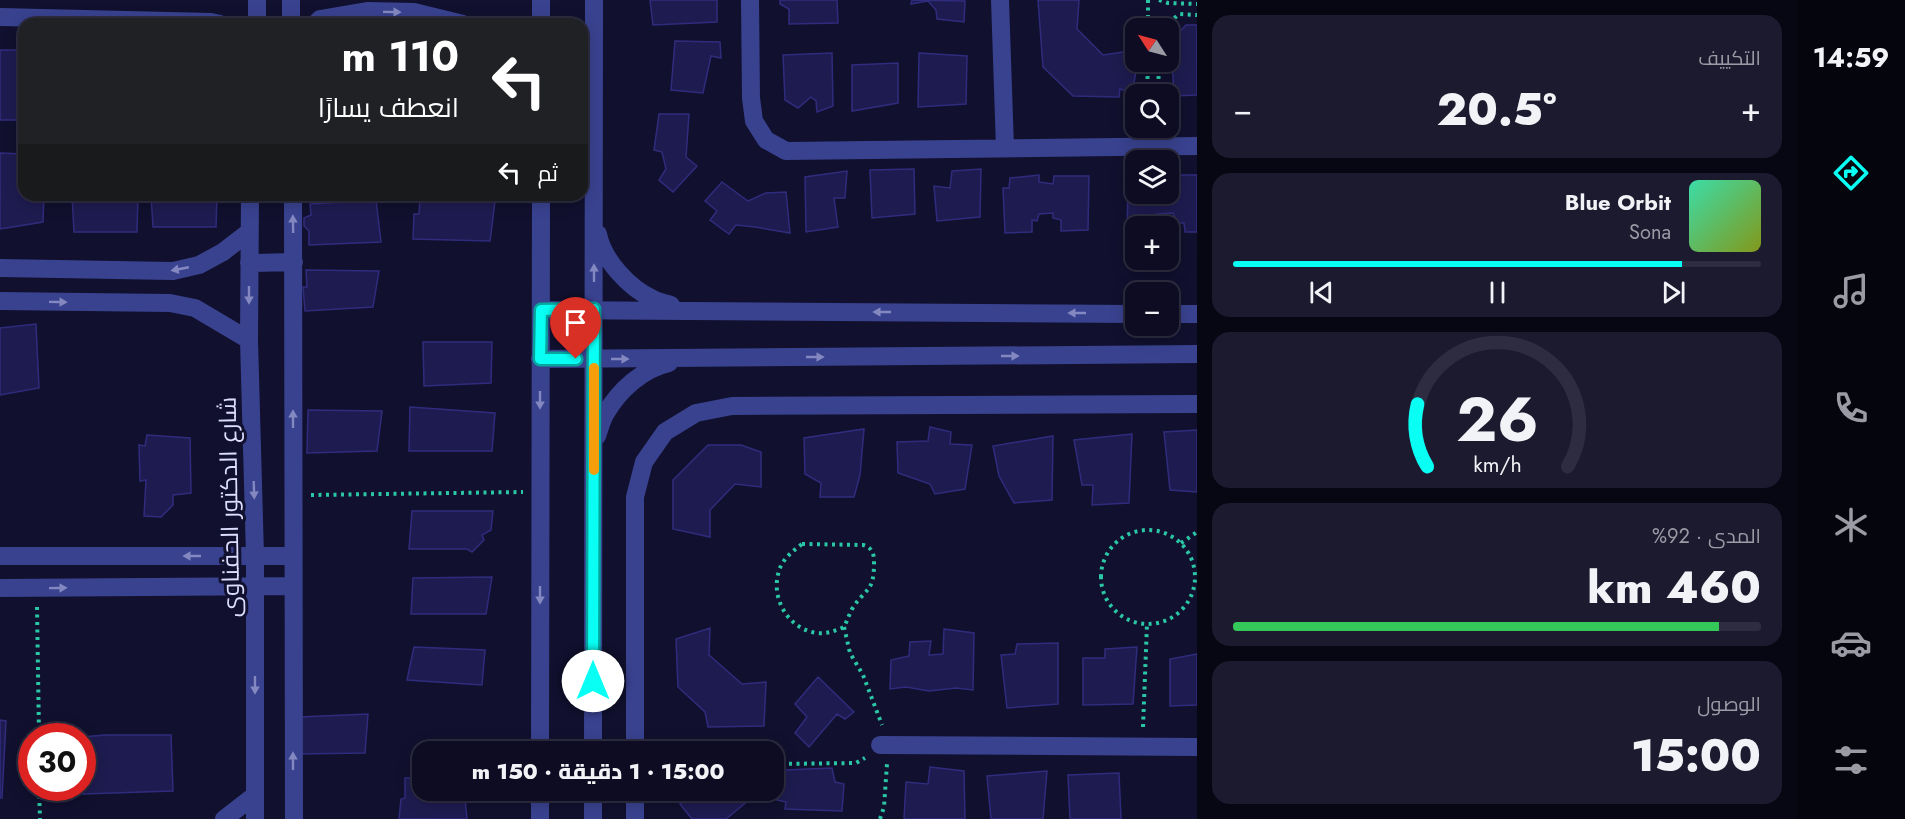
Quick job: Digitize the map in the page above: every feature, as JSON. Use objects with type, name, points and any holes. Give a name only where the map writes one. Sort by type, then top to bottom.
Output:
[{"type":"street","points":[[257,0],[257,18]]},
{"type":"street","points":[[291,0],[291,18]]},
{"type":"street","points":[[541,0],[541,18]]},
{"type":"street","points":[[593,741],[594,0]]},
{"type":"street","points":[[750,0],[751,99],[754,121],[766,140],[786,151],[1197,146]]},
{"type":"street","points":[[1000,0],[1005,148]]},
{"type":"street","points":[[326,18],[367,11],[414,12],[438,18]]},
{"type":"street","points":[[0,17],[42,18]]},
{"type":"street","name":"شارع الدكتور الحفناوى","points":[[250,201],[249,340],[256,586],[255,819]]},
{"type":"street","points":[[293,201],[294,819]]},
{"type":"street","points":[[540,741],[541,201]]},
{"type":"street","points":[[594,211],[600,247],[622,277],[652,299],[687,310]]},
{"type":"street","points":[[0,268],[173,271],[199,265],[223,252],[249,232]]},
{"type":"street","points":[[249,263],[294,262]]},
{"type":"street","points":[[0,301],[170,303],[195,308],[249,340]]},
{"type":"street","points":[[541,310],[1125,314]]},
{"type":"street","points":[[1179,314],[1197,314]]},
{"type":"street","points":[[540,359],[1197,354]]},
{"type":"street","points":[[594,446],[605,413],[626,386],[655,366],[688,358]]},
{"type":"street","points":[[635,741],[635,497],[644,462],[665,432],[696,413],[732,406],[1197,405]]},
{"type":"street","points":[[0,556],[293,556]]},
{"type":"street","points":[[0,588],[293,586]]},
{"type":"street","points":[[880,745],[1197,747]]},
{"type":"street","points":[[224,819],[255,795]]},
{"type":"street","points":[[540,801],[540,819]]},
{"type":"street","points":[[593,801],[593,819]]},
{"type":"street","points":[[635,801],[635,819]]},
{"type":"path","points":[[1148,0],[1148,18]]},
{"type":"path","points":[[1159,0],[1168,3],[1196,4],[1197,15],[1179,14],[1174,18]]},
{"type":"path","points":[[293,496],[541,492]]},
{"type":"path","points":[[1154,530],[1168,534],[1181,543],[1189,554],[1194,568],[1195,581],[1192,595],[1174,616],[1161,623],[1147,624],[1132,622],[1119,615],[1102,590],[1101,574],[1104,559],[1112,546],[1124,537],[1139,531],[1154,530]]},
{"type":"path","points":[[1181,543],[1197,532]]},
{"type":"path","points":[[784,764],[855,763],[870,756],[880,745],[882,727],[863,675],[850,653],[844,627],[853,609],[871,587],[874,579],[871,549],[863,545],[802,544],[789,554],[780,567],[776,582],[778,598],[784,612],[793,622],[811,632],[831,632],[844,627]]},
{"type":"path","points":[[37,588],[39,723]]},
{"type":"path","points":[[1142,746],[1147,624]]},
{"type":"path","points":[[880,745],[887,761],[884,807],[880,819]]},
{"type":"path","points":[[39,801],[40,819]]},
{"type":"building","points":[[650,0],[717,0],[717,22],[653,25]]},
{"type":"building","points":[[780,0],[837,0],[838,23],[789,24],[789,9],[780,4]]},
{"type":"building","points":[[912,0],[965,1],[964,22],[937,19],[936,10],[928,1],[911,4]]},
{"type":"building","points":[[1038,0],[1079,0],[1077,29],[1103,55],[1125,52],[1125,72],[1136,72],[1134,84],[1125,84],[1125,90],[1120,89],[1119,97],[1073,96],[1043,67]]},
{"type":"building","points":[[1186,25],[1197,25],[1197,95],[1179,96],[1179,84],[1173,84],[1173,72],[1179,72],[1179,32]]},
{"type":"building","points":[[675,41],[720,42],[721,58],[711,56],[703,93],[671,90]]},
{"type":"building","points":[[0,50],[18,50],[18,120],[0,120]]},
{"type":"building","points":[[832,53],[833,106],[817,112],[816,101],[811,97],[798,108],[785,100],[783,55]]},
{"type":"building","points":[[919,53],[967,56],[966,104],[918,107]]},
{"type":"building","points":[[898,63],[898,103],[852,111],[852,65]]},
{"type":"building","points":[[659,114],[689,114],[686,157],[697,166],[673,192],[659,180],[666,169],[662,152],[654,150]]},
{"type":"building","points":[[0,153],[18,154],[18,201],[44,201],[43,222],[0,229]]},
{"type":"building","points":[[914,169],[915,214],[872,218],[870,170]]},
{"type":"building","points":[[981,169],[980,217],[937,221],[934,186],[950,188],[952,171]]},
{"type":"building","points":[[847,171],[845,198],[834,198],[838,227],[806,232],[805,177]]},
{"type":"building","points":[[1039,175],[1039,182],[1053,184],[1054,176],[1089,176],[1088,230],[1061,231],[1061,220],[1053,218],[1053,213],[1039,214],[1037,221],[1032,220],[1032,232],[1005,233],[1003,188],[1009,188],[1010,178]]},
{"type":"building","points":[[1179,175],[1197,175],[1197,232],[1185,232],[1184,223],[1179,223],[1179,216],[1174,216],[1173,213],[1157,214],[1157,216],[1127,216],[1128,204],[1179,204]]},
{"type":"building","points":[[722,182],[748,201],[766,193],[786,192],[790,233],[736,225],[729,234],[710,220],[717,211],[705,201]]},
{"type":"building","points":[[72,201],[138,201],[137,232],[74,232]]},
{"type":"building","points":[[151,201],[217,201],[216,227],[153,227]]},
{"type":"building","points":[[376,201],[381,242],[309,245],[309,231],[304,226],[304,218],[311,215],[310,204]]},
{"type":"building","points":[[420,201],[495,201],[490,241],[413,239],[414,214],[419,214]]},
{"type":"building","points":[[306,270],[379,271],[373,307],[305,311],[303,287],[307,287]]},
{"type":"building","points":[[36,324],[39,388],[0,395],[0,328]]},
{"type":"building","points":[[423,342],[492,342],[491,383],[424,386]]},
{"type":"building","points":[[410,407],[495,413],[492,451],[409,451]]},
{"type":"building","points":[[308,410],[382,411],[377,451],[307,453]]},
{"type":"building","points":[[930,427],[951,432],[950,444],[972,445],[965,489],[935,494],[930,484],[898,473],[897,442],[928,441]]},
{"type":"building","points":[[864,429],[860,475],[854,497],[820,497],[821,483],[805,474],[804,438]]},
{"type":"building","points":[[1197,430],[1197,492],[1170,490],[1164,432]]},
{"type":"building","points":[[1132,434],[1129,503],[1092,505],[1093,485],[1082,485],[1074,440]]},
{"type":"building","points":[[147,435],[190,438],[191,493],[173,495],[173,505],[161,517],[144,516],[146,480],[140,481],[139,445],[145,446]]},
{"type":"building","points":[[1053,436],[1052,500],[1014,503],[999,476],[993,446]]},
{"type":"building","points":[[708,445],[741,445],[761,452],[761,487],[735,484],[710,510],[710,537],[673,529],[673,480]]},
{"type":"building","points":[[412,511],[493,511],[491,530],[482,535],[484,540],[472,552],[467,549],[409,549]]},
{"type":"building","points":[[492,577],[486,614],[411,614],[413,578]]},
{"type":"building","points":[[710,628],[709,655],[742,684],[766,682],[764,726],[708,727],[705,712],[678,687],[676,639]]},
{"type":"building","points":[[944,629],[974,633],[973,690],[956,688],[929,691],[906,687],[890,689],[891,660],[909,656],[910,642],[931,641],[929,655],[943,654]]},
{"type":"building","points":[[1058,643],[1058,704],[1007,708],[1001,655],[1015,654],[1017,644]]},
{"type":"building","points":[[414,647],[485,650],[482,685],[407,680]]},
{"type":"building","points":[[1137,647],[1133,704],[1083,705],[1083,658],[1105,658],[1105,649]]},
{"type":"building","points":[[1197,654],[1197,705],[1170,706],[1170,659]]},
{"type":"building","points":[[818,677],[854,712],[845,719],[837,714],[809,747],[795,733],[807,717],[795,704]]},
{"type":"building","points":[[368,714],[365,753],[298,754],[299,717]]},
{"type":"building","points":[[0,720],[6,721],[2,798],[0,798]]},
{"type":"building","points":[[171,735],[173,791],[96,794],[96,736]]},
{"type":"building","points":[[930,767],[964,771],[965,819],[904,819],[906,782],[928,784]]},
{"type":"building","points":[[832,768],[835,782],[844,784],[842,811],[785,809],[786,802],[782,801],[784,801],[785,770]]},
{"type":"building","points":[[1047,771],[1043,819],[991,819],[987,776]]},
{"type":"building","points":[[1119,773],[1121,819],[1070,819],[1068,775]]},
{"type":"building","points":[[405,778],[412,778],[412,801],[465,801],[467,819],[399,819],[401,799],[405,798]]},
{"type":"building","points":[[683,801],[748,801],[726,819],[692,819],[680,804]]},
{"type":"slow traffic","points":[[594,368],[594,470]]},
{"type":"route","points":[[576,359],[540,359],[541,310],[594,309],[593,681]]}]
